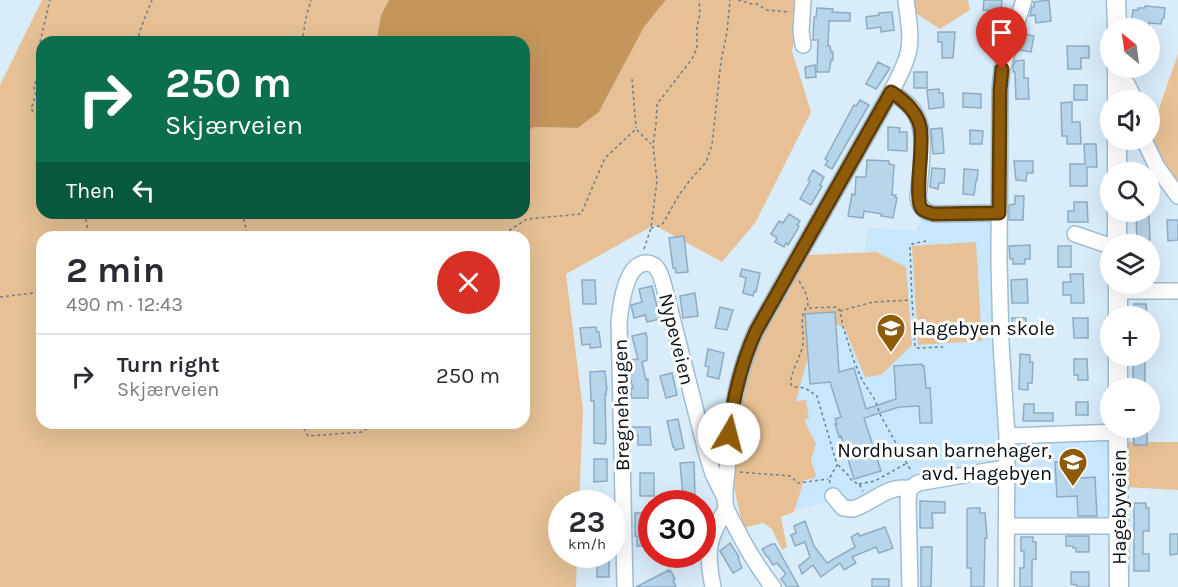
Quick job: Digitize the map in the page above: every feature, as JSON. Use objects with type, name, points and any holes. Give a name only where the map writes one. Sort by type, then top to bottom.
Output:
[{"type":"main road","points":[[1116,0],[1116,18]]},
{"type":"main road","name":"Hagebyveien","points":[[1118,438],[1119,587]]},
{"type":"street","points":[[713,587],[709,560],[711,537],[725,502],[732,411],[747,350],[902,71],[910,34],[906,0]]},
{"type":"street","points":[[1006,587],[1007,436],[1001,344],[1000,90],[1002,69],[1024,0]]},
{"type":"street","points":[[803,7],[801,31],[803,45]]},
{"type":"street","points":[[1117,84],[1127,84],[1130,90]]},
{"type":"street","points":[[891,92],[905,101],[912,109],[921,128],[918,198],[922,209],[934,214],[999,213]]},
{"type":"street","points":[[1149,150],[1157,167],[1178,196]]},
{"type":"street","points":[[1075,234],[1100,243]]},
{"type":"street","name":"Nypeveien","points":[[640,264],[654,265],[659,273],[706,451],[725,502]]},
{"type":"street","name":"Bregnehaugen","points":[[625,587],[619,321],[626,283],[634,268],[640,264]]},
{"type":"street","points":[[1160,290],[1178,291]]},
{"type":"street","points":[[1007,436],[1100,431]]},
{"type":"street","points":[[833,496],[843,508],[851,509],[896,489],[1007,468]]},
{"type":"street","points":[[910,587],[908,502],[914,486]]},
{"type":"street","points":[[725,502],[754,560],[773,587]]},
{"type":"street","points":[[1007,526],[1119,526]]},
{"type":"path","points":[[41,36],[50,0]]},
{"type":"path","points":[[139,36],[152,0]]},
{"type":"path","points":[[303,36],[311,0]]},
{"type":"path","points":[[640,264],[651,228],[657,181],[653,145],[657,104],[692,59],[697,48],[699,0]]},
{"type":"path","points":[[651,228],[662,225],[680,195],[706,162],[712,145],[730,0]]},
{"type":"path","points":[[738,0],[757,4],[767,10],[803,7]]},
{"type":"path","points":[[632,79],[636,129],[653,145]]},
{"type":"path","points":[[36,94],[31,109],[36,114]]},
{"type":"path","points":[[530,219],[581,214],[605,158],[636,129]]},
{"type":"path","points":[[508,231],[527,219]]},
{"type":"path","points":[[926,241],[912,244],[910,247],[915,346],[918,348],[943,347]]},
{"type":"path","points":[[791,269],[797,274],[799,282],[806,291],[808,308]]},
{"type":"path","points":[[0,297],[36,293]]},
{"type":"path","points":[[840,311],[873,302],[912,300]]},
{"type":"path","points":[[907,464],[875,481],[859,484],[852,482],[837,465],[818,396],[805,388],[790,385],[790,376],[803,344],[802,314],[806,308],[837,307],[840,311],[843,327],[862,380],[875,400],[907,464],[914,486]]},
{"type":"path","points":[[304,429],[308,436],[363,432],[366,429]]},
{"type":"path","points":[[833,496],[829,479],[837,465]]},
{"type":"path","points":[[726,475],[741,471],[790,476],[798,483],[829,479]]},
{"type":"path","points":[[859,484],[868,501]]},
{"type":"shaded area","points":[[42,0],[389,0],[381,15],[377,36],[36,36],[36,219],[530,219],[530,130],[534,127],[578,128],[599,112],[644,27],[666,0],[806,0],[801,4],[792,51],[811,112],[755,223],[722,262],[654,225],[566,274],[583,410],[580,490],[548,490],[548,568],[577,568],[576,587],[0,587],[0,85]]},
{"type":"shaded area","points":[[389,0],[666,0],[644,27],[599,112],[578,128],[534,127],[530,130],[530,36],[377,36],[381,15]]},
{"type":"shaded area","points":[[903,0],[968,0],[970,10],[940,29],[903,5]]},
{"type":"shaded area","points":[[1178,54],[1178,188],[1154,150],[1160,150],[1160,106]]},
{"type":"shaded area","name":"Hagebyen skole","points":[[923,214],[988,220],[992,224],[1002,451],[996,459],[977,469],[902,481],[849,504],[830,501],[787,512],[777,382],[863,269],[868,228],[916,231]]},
{"type":"shaded area","points":[[976,242],[982,341],[918,345],[912,246]]},
{"type":"shaded area","points":[[876,252],[906,267],[912,345],[881,375],[865,377],[844,327],[824,320],[814,334],[796,401],[806,400],[809,418],[804,420],[816,444],[811,460],[816,475],[814,478],[804,480],[794,512],[781,517],[787,547],[782,550],[772,529],[763,523],[743,528],[734,487],[731,432],[758,341],[808,255]]},
{"type":"shaded area","points":[[1106,439],[1111,445],[1110,521],[1017,523],[1013,518],[1013,444],[1015,442]]},
{"type":"shaded area","points":[[1126,442],[1178,442],[1178,490],[1126,487]]},
{"type":"building","points":[[984,0],[1002,0],[1001,11],[983,10]]},
{"type":"building","points":[[1049,0],[1051,21],[1036,23],[1035,15],[1030,16],[1034,2]]},
{"type":"building","points":[[1145,6],[1165,8],[1161,24],[1160,18],[1132,18],[1133,10],[1145,8]]},
{"type":"building","points":[[817,8],[850,13],[850,21],[829,21],[828,46],[833,52],[833,60],[831,60],[829,72],[817,72],[818,40],[813,40],[814,17],[816,17]]},
{"type":"building","points":[[892,12],[894,30],[881,32],[881,27],[867,29],[866,17]]},
{"type":"building","points":[[982,26],[996,28],[994,44],[986,43],[986,39],[982,39]]},
{"type":"building","points":[[938,32],[955,32],[953,58],[942,58],[942,42],[938,42]]},
{"type":"building","points":[[1025,34],[1034,36],[1031,52],[1020,50],[1022,37]]},
{"type":"building","points":[[1067,46],[1089,46],[1089,58],[1081,58],[1081,69],[1068,69]]},
{"type":"building","points":[[1024,60],[1024,78],[1028,78],[1029,99],[1016,99],[1013,67],[1015,61]]},
{"type":"building","points":[[878,62],[890,68],[876,89],[866,84]]},
{"type":"building","points":[[815,65],[816,77],[806,78],[805,67]]},
{"type":"building","points":[[914,72],[927,72],[927,88],[914,88]]},
{"type":"building","points":[[1074,85],[1087,85],[1087,100],[1074,100]]},
{"type":"building","points":[[939,89],[939,93],[943,93],[944,107],[929,109],[927,90]]},
{"type":"building","points":[[963,93],[981,94],[981,108],[963,107]]},
{"type":"building","points":[[860,100],[869,105],[832,169],[825,165],[828,161],[825,159],[854,105],[856,106]]},
{"type":"building","points":[[1072,102],[1072,122],[1080,122],[1081,144],[1067,144],[1067,136],[1062,136],[1061,103]]},
{"type":"building","points":[[888,127],[900,128],[899,132],[907,132],[907,151],[888,150]]},
{"type":"building","points":[[942,128],[944,153],[933,154],[931,129]]},
{"type":"building","points":[[970,130],[983,131],[982,144],[970,144]]},
{"type":"building","points":[[1084,144],[1096,144],[1097,167],[1087,167],[1087,186],[1070,186],[1070,164],[1085,164]]},
{"type":"building","points":[[867,160],[889,161],[889,164],[894,165],[892,195],[896,195],[897,198],[893,218],[864,211],[863,218],[848,216],[852,194],[855,195],[856,177],[866,177]]},
{"type":"building","points":[[1014,161],[1033,161],[1033,173],[1027,173],[1026,181],[1016,180]]},
{"type":"building","points":[[932,168],[945,169],[944,183],[939,183],[938,189],[930,187]]},
{"type":"building","points":[[964,169],[978,170],[974,195],[963,194]]},
{"type":"building","points":[[813,170],[824,177],[820,185],[822,186],[811,205],[800,199]]},
{"type":"building","points":[[1015,196],[1024,196],[1023,220],[1009,220],[1009,205],[1015,204]]},
{"type":"building","points":[[1074,202],[1087,202],[1088,222],[1068,222],[1068,211],[1074,211]]},
{"type":"building","points":[[789,214],[800,221],[788,245],[786,243],[784,247],[775,242],[777,238],[771,234],[779,221],[783,223]]},
{"type":"building","points":[[1167,220],[1178,220],[1178,240],[1168,241]]},
{"type":"building","points":[[1136,222],[1149,222],[1150,234],[1137,234]]},
{"type":"building","points":[[684,236],[688,272],[676,273],[673,268],[669,238]]},
{"type":"building","points":[[1030,245],[1030,259],[1025,259],[1025,264],[1013,264],[1013,259],[1010,259],[1009,246]]},
{"type":"building","points":[[1058,246],[1071,246],[1071,267],[1058,267]]},
{"type":"building","points":[[742,269],[760,273],[753,296],[743,293],[746,278],[740,276]]},
{"type":"building","points":[[1070,274],[1083,274],[1084,303],[1071,303],[1071,295],[1063,295],[1063,282],[1071,282]]},
{"type":"building","points":[[1027,279],[1028,303],[1012,303],[1011,280]]},
{"type":"building","points":[[582,280],[595,280],[596,304],[583,304]]},
{"type":"building","points":[[652,286],[660,319],[647,322],[645,315],[634,318],[631,305],[642,302],[639,289]]},
{"type":"building","points":[[695,293],[698,316],[683,318],[680,296]]},
{"type":"building","points":[[1134,304],[1146,304],[1146,306],[1134,306]]},
{"type":"building","points":[[720,307],[733,310],[727,330],[715,328]]},
{"type":"building","points":[[835,312],[839,372],[854,368],[866,409],[896,399],[894,366],[922,364],[926,388],[930,388],[932,423],[920,423],[919,406],[899,407],[864,418],[881,471],[854,479],[835,424],[837,424],[835,419],[841,417],[830,382],[810,384],[805,314]]},
{"type":"building","points":[[1012,318],[1026,318],[1027,336],[1013,336]]},
{"type":"building","points":[[1073,318],[1088,318],[1088,338],[1074,338]]},
{"type":"building","points":[[596,327],[601,347],[590,348],[590,344],[582,345],[580,328]]},
{"type":"building","points":[[646,333],[647,360],[642,362],[646,380],[648,379],[648,398],[631,398],[631,388],[633,388],[630,377],[630,360],[638,359],[632,336]]},
{"type":"building","points":[[708,349],[724,353],[719,379],[707,376],[709,367],[705,366]]},
{"type":"building","points":[[1020,354],[1030,355],[1030,362],[1033,362],[1032,383],[1028,383],[1028,390],[1019,389]]},
{"type":"building","points":[[1074,359],[1087,359],[1088,380],[1078,380],[1078,375],[1074,375]]},
{"type":"building","points":[[1133,366],[1145,366],[1145,378],[1133,378]]},
{"type":"building","points":[[605,371],[607,390],[605,395],[605,444],[594,443],[594,401],[591,401],[590,372]]},
{"type":"building","points":[[672,373],[677,395],[666,398],[660,376]]},
{"type":"building","points":[[1076,402],[1088,402],[1088,415],[1076,415]]},
{"type":"building","points":[[1024,404],[1034,404],[1034,413],[1053,413],[1053,421],[1023,421]]},
{"type":"building","points":[[678,419],[684,448],[675,450],[667,421]]},
{"type":"building","points":[[632,427],[650,427],[651,445],[638,445],[638,435],[633,436]]},
{"type":"building","points":[[1134,438],[1147,438],[1147,445],[1134,445]]},
{"type":"building","points":[[594,459],[607,459],[607,481],[594,482]]},
{"type":"building","points":[[694,462],[695,490],[682,490],[680,463]]},
{"type":"building","points":[[1055,462],[1066,462],[1067,479],[1095,477],[1097,516],[1078,516],[1077,496],[1057,497]]},
{"type":"building","points":[[640,473],[654,473],[654,490],[640,490]]},
{"type":"building","points":[[920,501],[945,502],[945,513],[932,513],[933,528],[920,528]]},
{"type":"building","points":[[1134,503],[1146,503],[1146,508],[1149,508],[1149,531],[1143,531],[1143,554],[1149,554],[1149,571],[1134,571]]},
{"type":"building","points":[[980,508],[980,513],[985,513],[987,538],[985,538],[984,587],[971,587],[971,568],[967,568],[967,509]]},
{"type":"building","points":[[635,513],[638,513],[638,546],[637,536],[635,536]]},
{"type":"building","points":[[805,521],[814,546],[827,563],[855,547],[851,537],[858,533],[860,536],[885,527],[893,548],[879,553],[876,547],[852,557],[856,563],[844,570],[840,563],[821,577],[813,565],[802,574],[799,566],[810,557],[805,542],[795,546],[791,535],[796,533],[794,526]]},
{"type":"building","points":[[1170,534],[1178,534],[1178,554],[1170,555]]},
{"type":"building","points":[[1066,536],[1089,536],[1089,552],[1076,552],[1073,546],[1066,546]]},
{"type":"building","points":[[1021,537],[1033,537],[1033,542],[1036,542],[1036,559],[1032,560],[1032,587],[1020,587],[1020,568],[1024,568]]},
{"type":"building","points":[[730,543],[739,557],[742,568],[733,573],[720,551]]},
{"type":"building","points":[[775,544],[799,587],[787,587],[781,579],[786,574],[777,563],[773,565],[762,549]]},
{"type":"building","points":[[921,547],[932,547],[931,587],[921,587]]},
{"type":"building","points":[[597,568],[609,568],[609,577],[597,577]]},
{"type":"building","points":[[669,570],[675,579],[673,580],[676,587],[636,587]]},
{"type":"building","points":[[1071,572],[1089,572],[1089,587],[1077,587],[1071,584]]},
{"type":"building","points":[[872,579],[889,579],[889,587],[872,587]]},
{"type":"place","name":"Hagebyen skole","points":[[891,354]]},
{"type":"place","name":"Nordhusan barnehager, avd. Hagebyen","points":[[1073,488]]},
{"type":"route","points":[[729,434],[732,411],[747,350],[784,280],[891,92],[905,101],[912,109],[921,128],[918,198],[922,209],[934,214],[999,213],[1002,69]]}]
